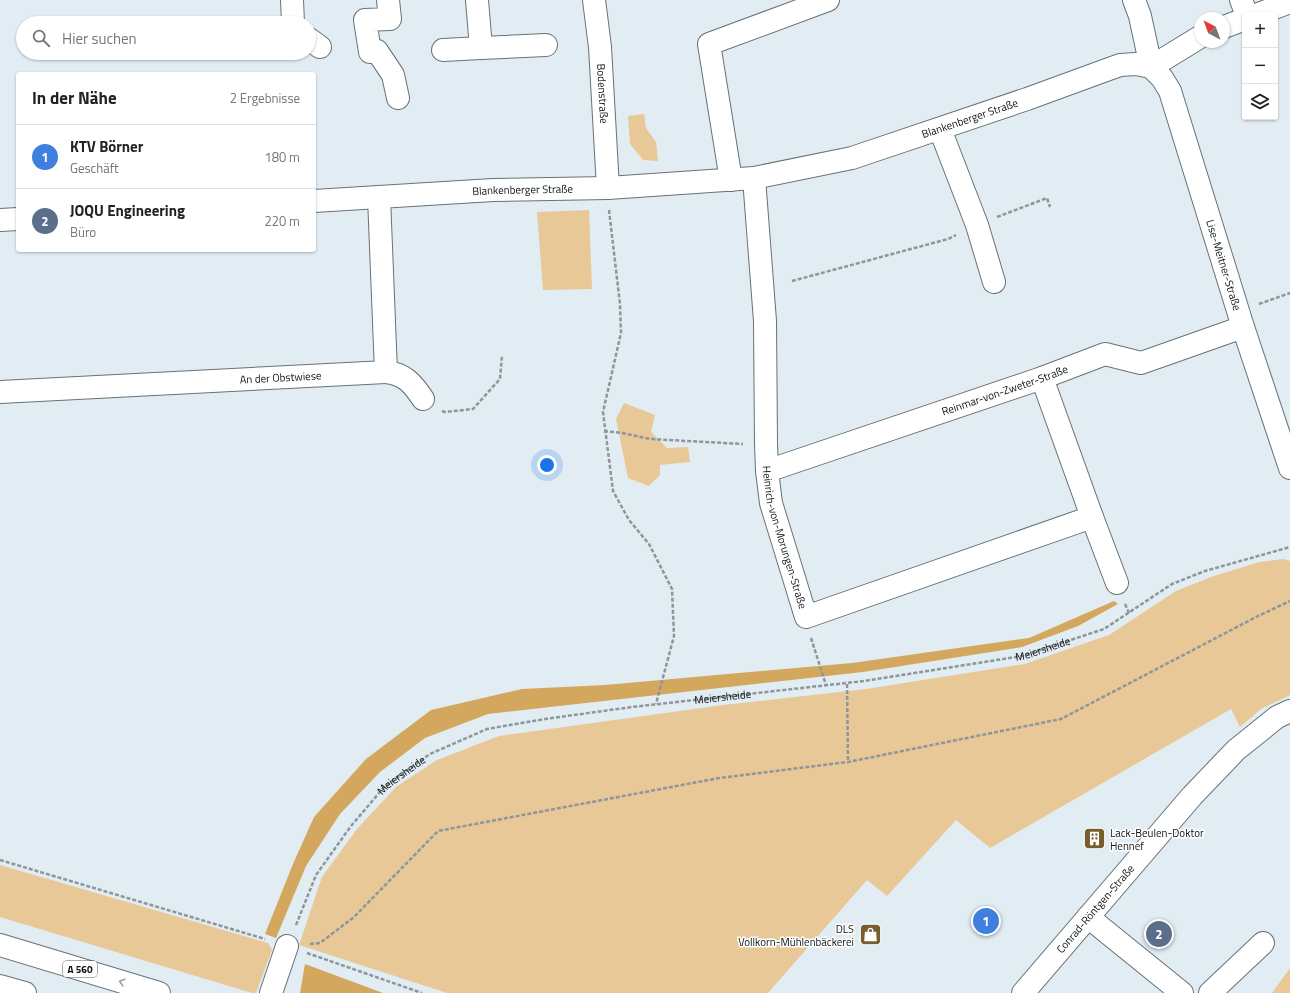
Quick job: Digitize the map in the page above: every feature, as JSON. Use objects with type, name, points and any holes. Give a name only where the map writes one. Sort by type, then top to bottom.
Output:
[{"type":"main road","points":[[292,0],[293,16]]},
{"type":"main road","points":[[388,0],[390,19],[365,20],[370,52],[377,51],[393,75],[398,98]]},
{"type":"main road","points":[[477,0],[481,48]]},
{"type":"main road","name":"Bodenstraße","points":[[594,0],[600,47],[608,188]]},
{"type":"main road","points":[[731,180],[709,44],[828,0]]},
{"type":"main road","points":[[1134,0],[1140,16],[1151,67],[1194,41]]},
{"type":"main road","points":[[1241,0],[1246,12]]},
{"type":"main road","points":[[1264,12],[1290,2]]},
{"type":"main road","points":[[1230,25],[1242,20]]},
{"type":"main road","points":[[443,50],[546,45]]},
{"type":"main road","name":"Blankenberger Straße","points":[[316,201],[493,190],[608,188],[754,178],[852,158],[940,129],[1120,65],[1136,64],[1151,67]]},
{"type":"main road","name":"Lise-Meitner-Straße","points":[[1151,67],[1162,78],[1170,91],[1241,319],[1290,468]]},
{"type":"main road","points":[[940,129],[977,224],[994,282]]},
{"type":"main road","name":"Heinrich-von-Morungen-Straße","points":[[754,178],[765,321],[767,472],[771,503],[806,617],[1092,517]]},
{"type":"main road","points":[[379,197],[386,372],[397,373],[413,384],[423,399]]},
{"type":"main road","points":[[0,220],[16,219]]},
{"type":"main road","name":"Reinmar-von-Zweter-Straße","points":[[767,472],[1042,378],[1105,354],[1141,363],[1241,319]]},
{"type":"main road","name":"An der Obstwiese","points":[[0,392],[386,372]]},
{"type":"main road","points":[[1042,378],[1117,583]]},
{"type":"main road","name":"Conrad-Röntgen-Straße","points":[[1023,993],[1192,796],[1236,750],[1277,717],[1290,711]]},
{"type":"main road","points":[[1088,917],[1182,993]]},
{"type":"main road","points":[[1210,993],[1263,943]]},
{"type":"main road","name":"A 560","points":[[0,945],[159,993]]},
{"type":"main road","points":[[270,993],[287,946]]},
{"type":"main road","points":[[0,986],[24,993]]},
{"type":"path","points":[[608,188],[608,209],[620,304],[621,333],[603,412],[604,431],[613,491],[629,520],[649,544],[672,589],[674,636],[656,704]]},
{"type":"path","points":[[792,281],[948,239],[977,224],[1047,198],[1050,207]]},
{"type":"path","points":[[1241,319],[1290,293]]},
{"type":"path","points":[[423,399],[445,412],[473,408],[488,394],[500,379],[502,356]]},
{"type":"path","points":[[604,431],[650,439],[725,443],[766,443]]},
{"type":"path","name":"Meiersheide","points":[[287,946],[316,875],[351,826],[386,786],[430,754],[487,729],[545,719],[656,704],[847,684],[1022,656],[1104,629],[1172,584],[1205,571],[1290,547]]},
{"type":"path","points":[[287,946],[320,943],[354,917],[438,831],[719,778],[848,762],[1061,719],[1258,616],[1290,601]]},
{"type":"path","points":[[814,648],[826,685]]},
{"type":"path","points":[[847,684],[848,762]]},
{"type":"path","points":[[0,860],[287,946],[422,993]]},
{"type":"shaded area","points":[[644,114],[646,128],[656,142],[658,161],[643,160],[630,144],[628,116]]},
{"type":"shaded area","points":[[589,210],[592,289],[543,290],[537,212]]},
{"type":"shaded area","points":[[624,403],[655,415],[651,432],[667,448],[688,447],[690,462],[660,465],[660,475],[649,486],[628,478],[616,419]]},
{"type":"shaded area","points":[[1283,559],[1290,561],[1290,695],[1261,709],[1240,727],[1231,709],[990,848],[956,820],[887,896],[867,880],[768,993],[447,993],[299,945],[322,877],[357,829],[396,787],[437,760],[499,736],[723,705],[866,689],[1025,664],[1109,635],[1176,591],[1211,577],[1259,562]]},
{"type":"shaded area","points":[[1114,601],[1118,604],[1078,626],[1022,647],[863,672],[488,714],[425,738],[380,772],[340,814],[306,866],[276,938],[265,934],[293,864],[314,817],[366,759],[431,710],[522,689],[605,685],[852,663],[1029,638]]},
{"type":"shaded area","points":[[0,865],[268,943],[272,950],[256,993],[0,917]]},
{"type":"shaded area","points":[[305,964],[383,993],[300,993]]},
{"type":"shaded area","points":[[1290,968],[1290,993],[1272,993]]},
{"type":"place","name":"Lack-Beulen-Doktor Hennef","points":[[1094,839]]},
{"type":"place","name":"KTV Börner","points":[[986,921]]},
{"type":"place","name":"JOQU Engineering","points":[[1159,934]]},
{"type":"place","name":"DLS Vollkorn-Mühlenbäckerei","points":[[870,935]]}]
